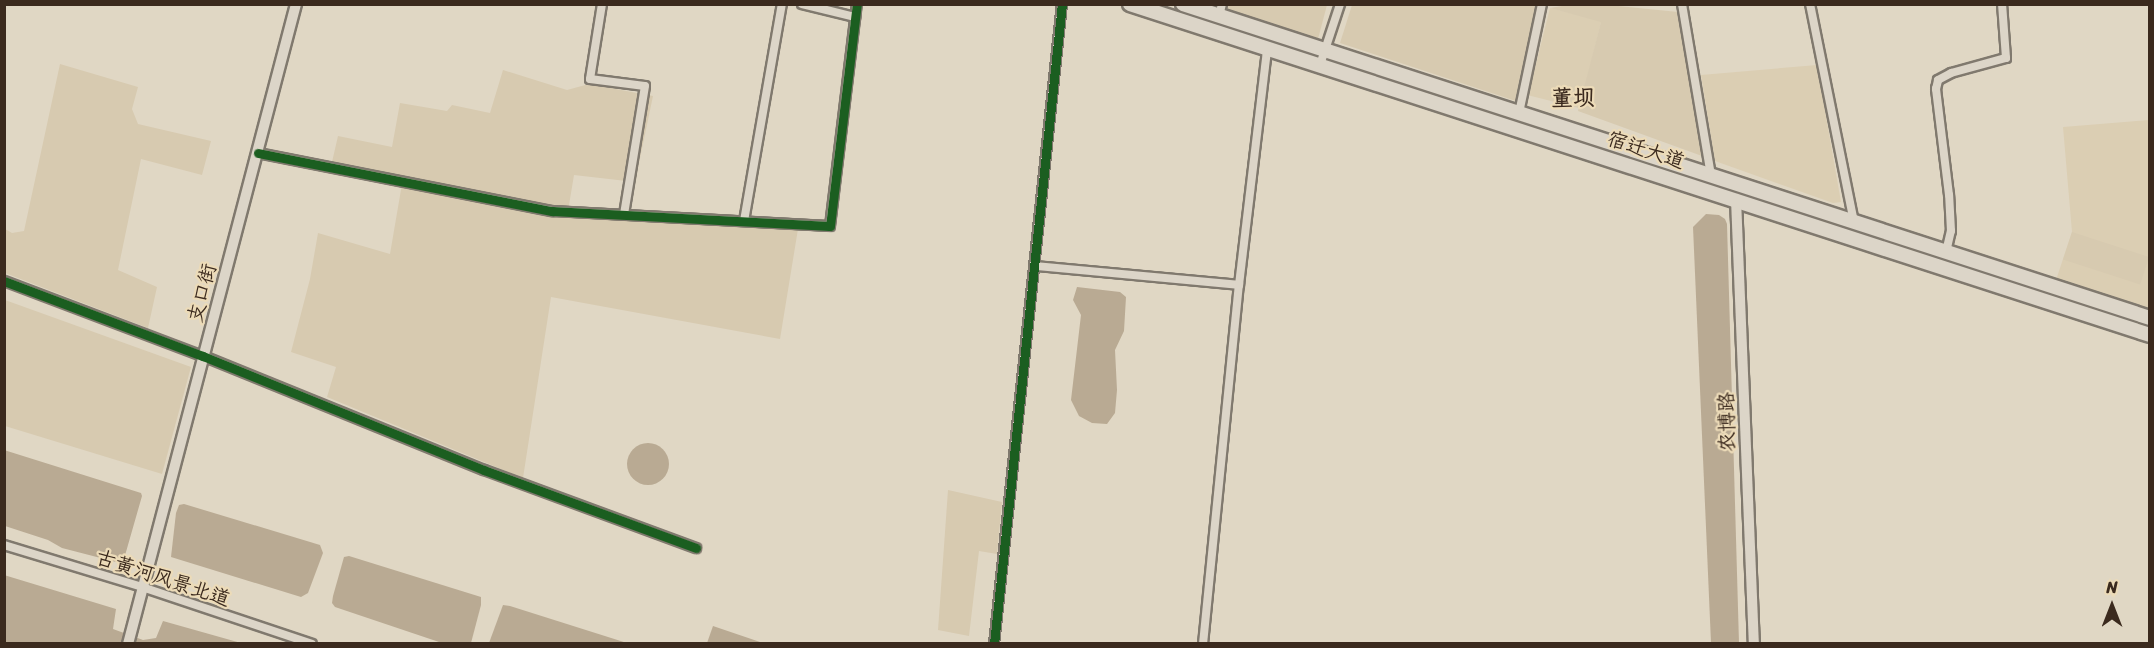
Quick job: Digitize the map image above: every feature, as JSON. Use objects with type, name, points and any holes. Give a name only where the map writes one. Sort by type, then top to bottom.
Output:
[{"type":"main road","name":"宿迁大道","points":[[1130,4],[2150,335]]},
{"type":"main road","name":"宿迁大道","points":[[1183,4],[1220,10],[1325,51],[2150,318]]},
{"type":"street","name":"支口街","points":[[128,644],[296,4]]},
{"type":"street","points":[[602,4],[590,79],[645,86],[624,214]]},
{"type":"street","points":[[744,221],[782,4]]},
{"type":"street","points":[[802,4],[855,17]]},
{"type":"street","points":[[258,153],[552,211],[830,226],[857,4]]},
{"type":"street","points":[[994,644],[1036,266],[1062,4]]},
{"type":"street","points":[[1320,65],[1340,4]]},
{"type":"street","points":[[1520,113],[1542,4]]},
{"type":"street","points":[[1682,4],[1711,176]]},
{"type":"street","points":[[1810,4],[1854,222]]},
{"type":"street","points":[[1946,252],[1951,231],[1936,89],[1938,80],[1951,73],[2006,58],[2002,4]]},
{"type":"street","points":[[1203,644],[1239,285],[1268,49]]},
{"type":"street","name":"农博路","points":[[1736,199],[1754,644]]},
{"type":"street","points":[[1036,266],[1239,285]]},
{"type":"street","points":[[4,281],[203,356],[484,470],[696,548]]},
{"type":"street","name":"古黄河风景北道","points":[[4,545],[142,587],[312,644]]},
{"type":"shaded area","points":[[1225,4],[1327,5],[1318,39],[1224,9]]},
{"type":"shaded area","points":[[1352,5],[1538,5],[1519,102],[1340,43]]},
{"type":"shaded area","points":[[1568,5],[1608,5],[1678,12],[1702,156],[1578,111],[1601,22],[1550,8]]},
{"type":"shaded area","points":[[1550,8],[1601,21],[1580,108],[1528,95]]},
{"type":"shaded area","points":[[60,64],[138,87],[132,109],[138,124],[211,141],[202,175],[141,159],[118,270],[157,287],[148,328],[5,273],[5,229],[12,233],[24,231]]},
{"type":"shaded area","points":[[1817,65],[1841,202],[1833,203],[1715,161],[1701,75]]},
{"type":"shaded area","points":[[503,70],[567,90],[589,84],[653,96],[635,182],[574,175],[567,217],[798,229],[780,339],[551,297],[523,478],[327,397],[336,367],[291,352],[310,279],[318,233],[390,254],[403,178],[332,162],[338,136],[392,147],[400,103],[447,111],[452,105],[490,113]]},
{"type":"shaded area","points":[[2149,120],[2149,310],[2056,280],[2072,232],[2063,127]]},
{"type":"shaded area","points":[[1706,214],[1719,215],[1725,219],[1727,224],[1739,643],[1711,643],[1693,227]]},
{"type":"shaded area","points":[[2072,232],[2149,257],[2140,285],[2063,260]]},
{"type":"shaded area","points":[[1077,287],[1120,292],[1126,297],[1124,331],[1115,350],[1117,390],[1115,413],[1107,424],[1092,423],[1079,416],[1071,400],[1081,315],[1073,300]]},
{"type":"shaded area","points":[[5,300],[191,367],[162,474],[5,426]]},
{"type":"shaded area","points":[[648,443],[656,444],[663,449],[668,456],[668,472],[663,479],[656,484],[648,485],[640,484],[633,479],[628,472],[627,464],[628,456],[633,449],[640,444]]},
{"type":"shaded area","points":[[4,450],[141,493],[124,559],[120,563],[62,548],[48,540],[5,526]]},
{"type":"shaded area","points":[[948,490],[1002,502],[997,554],[979,551],[969,636],[938,630]]},
{"type":"shaded area","points":[[184,504],[320,545],[323,553],[308,593],[301,597],[171,557],[176,513],[179,505]]},
{"type":"shaded area","points":[[349,556],[481,597],[471,643],[442,643],[335,607],[332,603],[333,596],[344,557]]},
{"type":"shaded area","points":[[4,575],[116,609],[113,629],[143,640],[156,638],[163,621],[241,643],[5,643]]},
{"type":"shaded area","points":[[503,605],[510,606],[627,643],[489,643]]},
{"type":"shaded area","points":[[713,626],[763,643],[707,643]]},
{"type":"cycle path","points":[[258,153],[552,211],[830,226],[857,4]]},
{"type":"cycle path","points":[[994,644],[1062,4]]},
{"type":"cycle path","points":[[4,281],[203,356],[484,470],[696,548]]},
{"type":"district","name":"董坝","points":[[1573,98]]}]
